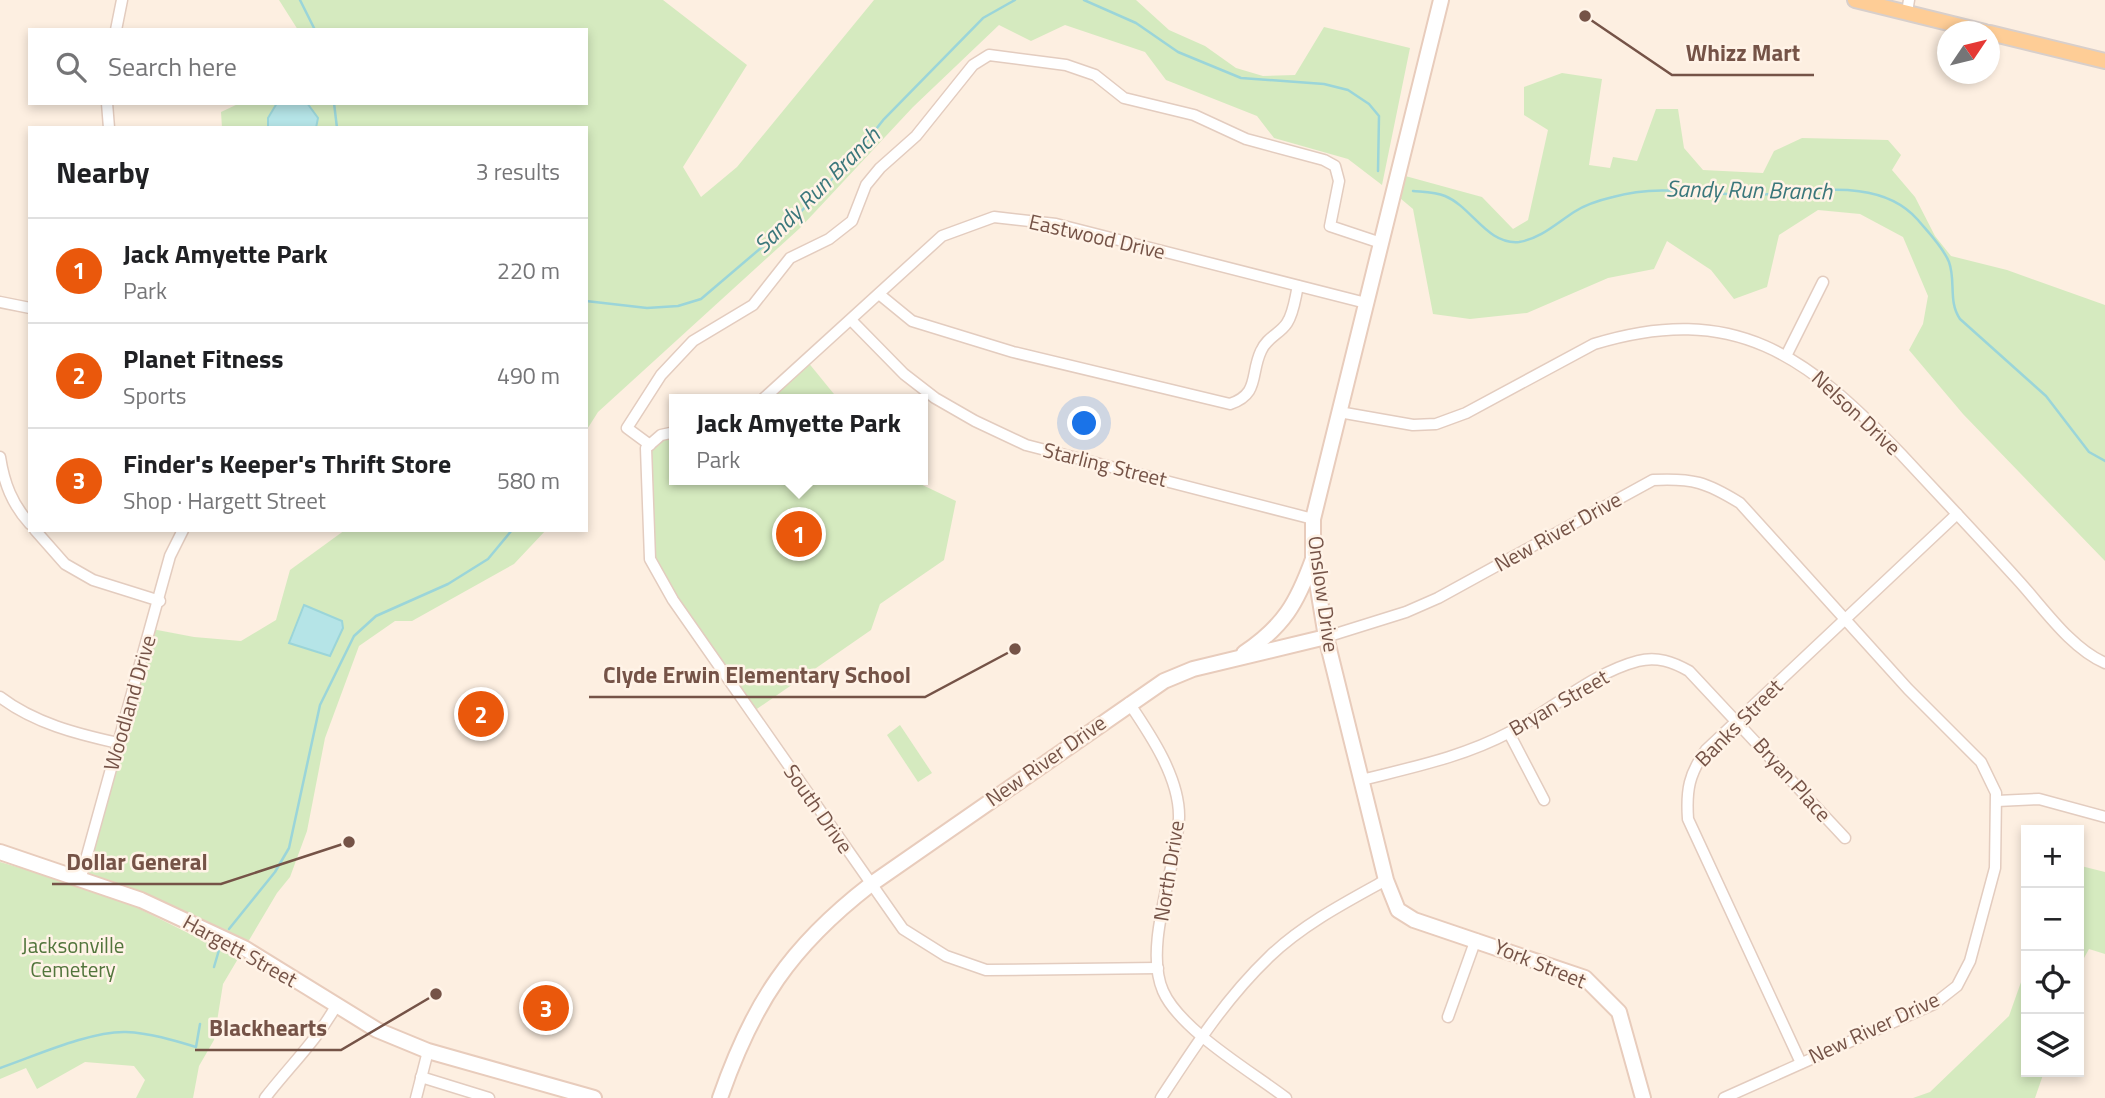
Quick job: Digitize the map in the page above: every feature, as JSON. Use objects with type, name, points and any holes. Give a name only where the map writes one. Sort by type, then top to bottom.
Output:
[{"type":"main road","points":[[1855,0],[1908,6],[1954,21]]},
{"type":"main road","points":[[2000,35],[2105,61]]},
{"type":"street","points":[[116,28],[122,0]]},
{"type":"street","name":"Onslow Drive","points":[[1385,880],[1326,637],[1313,558],[1313,519],[1441,0]]},
{"type":"street","points":[[669,433],[661,435],[648,447],[627,428],[661,375],[693,341],[753,305],[790,258],[829,239],[852,221],[866,185],[880,168],[916,136],[973,65],[989,55],[1066,65],[1095,75],[1124,97],[1194,115],[1246,139],[1324,160],[1335,166],[1339,181],[1330,226],[1381,243]]},
{"type":"street","points":[[107,105],[108,126]]},
{"type":"street","name":"Eastwood Drive","points":[[769,394],[942,236],[994,216],[1056,224],[1366,303]]},
{"type":"street","points":[[1786,356],[1823,282]]},
{"type":"street","points":[[879,294],[912,321],[1013,352],[1230,404],[1244,400],[1252,387],[1260,352],[1271,334],[1286,326],[1298,286]]},
{"type":"street","points":[[0,302],[28,308]]},
{"type":"street","name":"Starling Street","points":[[850,320],[904,374],[935,398],[975,421],[1027,444],[1313,519]]},
{"type":"street","name":"Nelson Drive","points":[[1339,412],[1413,425],[1436,424],[1466,413],[1594,345],[1653,331],[1694,328],[1751,340],[1786,356],[1833,387],[1957,514],[2057,624],[2105,663]]},
{"type":"street","name":"South Drive","points":[[648,447],[650,559],[673,600],[903,929],[946,956],[986,970],[1158,968]]},
{"type":"street","points":[[0,457],[4,481],[19,512],[28,522]]},
{"type":"street","name":"New River Drive","points":[[720,1098],[733,1060],[765,994],[794,955],[831,915],[1129,703],[1193,669],[1326,637],[1406,612],[1438,598],[1653,480],[1687,479],[1716,488],[1740,503],[1846,617],[1908,689],[1981,762],[1996,793],[1997,801],[1995,869],[1970,961],[1957,986],[1934,1004],[1724,1098]]},
{"type":"street","name":"Banks Street","points":[[1801,1063],[1688,819],[1686,790],[1691,771],[1706,750],[1957,514]]},
{"type":"street","points":[[37,532],[65,564],[93,580],[160,601]]},
{"type":"street","name":"Woodland Drive","points":[[81,877],[160,601],[170,556],[182,532]]},
{"type":"street","points":[[1238,658],[1267,637],[1288,615],[1302,590],[1313,558]]},
{"type":"street","name":"Bryan Street","points":[[1362,780],[1448,759],[1509,733],[1612,671],[1654,659],[1674,663],[1689,671],[1738,721]]},
{"type":"street","points":[[0,697],[12,706],[67,731],[118,743]]},
{"type":"street","name":"North Drive","points":[[1129,703],[1160,750],[1179,816],[1164,896],[1158,968],[1162,990],[1173,1008],[1202,1035]]},
{"type":"street","name":"Bryan Place","points":[[1738,721],[1845,838]]},
{"type":"street","points":[[1509,733],[1544,800]]},
{"type":"street","points":[[1997,801],[2039,799],[2105,817]]},
{"type":"street","name":"Hargett Street","points":[[0,852],[81,877],[141,900],[244,948],[377,1030],[428,1051],[594,1098]]},
{"type":"street","points":[[1161,1098],[1202,1035],[1269,956],[1331,911],[1385,880]]},
{"type":"street","name":"York Street","points":[[1385,880],[1398,910],[1414,920],[1585,978],[1619,1013],[1643,1098]]},
{"type":"street","points":[[1448,1017],[1476,939]]},
{"type":"street","points":[[265,1098],[323,1030],[336,1006]]},
{"type":"street","points":[[1202,1035],[1286,1098]]},
{"type":"street","points":[[416,1098],[428,1051]]},
{"type":"street","points":[[421,1077],[489,1098]]},
{"type":"green space","points":[[279,0],[663,0],[747,65],[683,167],[701,197],[737,167],[874,0],[1136,0],[1169,30],[1205,46],[1236,68],[1263,76],[1295,75],[1324,27],[1410,48],[1382,185],[1348,159],[1274,138],[1257,116],[1166,80],[1145,52],[1065,25],[1031,41],[999,25],[913,107],[800,228],[598,412],[588,428],[588,126],[222,126],[221,112],[236,105],[588,105],[588,28],[297,28]]},
{"type":"green space","points":[[1562,73],[1602,79],[1589,165],[1610,168],[1613,157],[1637,161],[1656,109],[1678,109],[1684,148],[1703,170],[1763,173],[1774,151],[1802,138],[1888,140],[1901,155],[1892,170],[1915,197],[1935,236],[1951,256],[2007,270],[2105,305],[2105,561],[1963,414],[1909,350],[1923,324],[1928,296],[1903,237],[1860,214],[1818,210],[1779,235],[1767,287],[1734,299],[1711,270],[1667,241],[1654,269],[1608,278],[1527,313],[1470,319],[1433,314],[1413,209],[1394,193],[1398,174],[1482,197],[1513,229],[1528,220],[1548,130],[1524,115],[1524,87]]},
{"type":"green space","points":[[807,361],[834,394],[769,394]]},
{"type":"green space","points":[[669,435],[669,485],[922,485],[956,501],[944,560],[880,604],[871,630],[751,713],[650,559],[646,448]]},
{"type":"green space","name":"Jacksonville Cemetery","points":[[342,532],[544,532],[514,564],[412,621],[395,621],[359,646],[325,738],[307,831],[290,877],[277,893],[223,984],[214,1040],[199,1066],[193,1098],[136,1098],[145,1080],[134,1066],[85,1062],[37,1089],[26,1068],[0,1079],[0,862],[110,894],[214,946],[219,937],[81,877],[152,629],[194,637],[241,641],[276,620],[290,570]]},
{"type":"green space","points":[[900,725],[932,773],[918,782],[887,735]]},
{"type":"green space","points":[[2084,867],[2105,872],[2105,954],[2089,949],[2084,958]]},
{"type":"green space","points":[[2021,982],[2021,1077],[2042,1077],[2035,1098],[1913,1098],[1930,1092],[2009,1016]]},
{"type":"water","points":[[276,105],[308,105],[318,118],[316,126],[268,126],[268,118]]},
{"type":"water","points":[[304,605],[342,621],[343,628],[330,656],[289,643]]},
{"type":"waterway","points":[[300,0],[314,28]]},
{"type":"waterway","name":"Sandy Run Branch","points":[[588,301],[647,308],[678,306],[701,299],[789,224],[858,152],[884,119],[983,18],[1015,0]]},
{"type":"waterway","name":"Sandy Run Branch","points":[[1084,0],[1136,23],[1178,52],[1241,78],[1324,84],[1348,90],[1369,104],[1379,116],[1378,171]]},
{"type":"waterway","points":[[334,105],[337,126]]},
{"type":"waterway","name":"Sandy Run Branch","points":[[1413,191],[1445,196],[1455,201],[1498,238],[1519,242],[1541,234],[1588,205],[1630,193],[1664,190],[1750,195],[1838,190],[1861,191],[1882,196],[1901,205],[1918,220],[1943,251],[1951,269],[1954,306],[1960,319],[2046,396],[2089,452],[2105,461]]},
{"type":"waterway","points":[[229,929],[275,872],[289,848],[320,705],[354,636],[376,616],[448,584],[488,559],[510,532]]},
{"type":"waterway","points":[[214,967],[219,950]]},
{"type":"waterway","points":[[0,1068],[80,1040],[112,1033],[144,1034],[196,1047],[200,1024]]},
{"type":"place","name":"Whizz Mart","points":[[1585,16]]},
{"type":"place","name":"Jack Amyette Park","points":[[799,534]]},
{"type":"place","name":"Clyde Erwin Elementary School","points":[[1015,649]]},
{"type":"place","name":"Planet Fitness","points":[[481,714]]},
{"type":"place","name":"Dollar General","points":[[349,842]]},
{"type":"place","name":"Blackhearts","points":[[436,994]]},
{"type":"place","name":"Finder's Keeper's Thrift Store","points":[[546,1008]]}]
